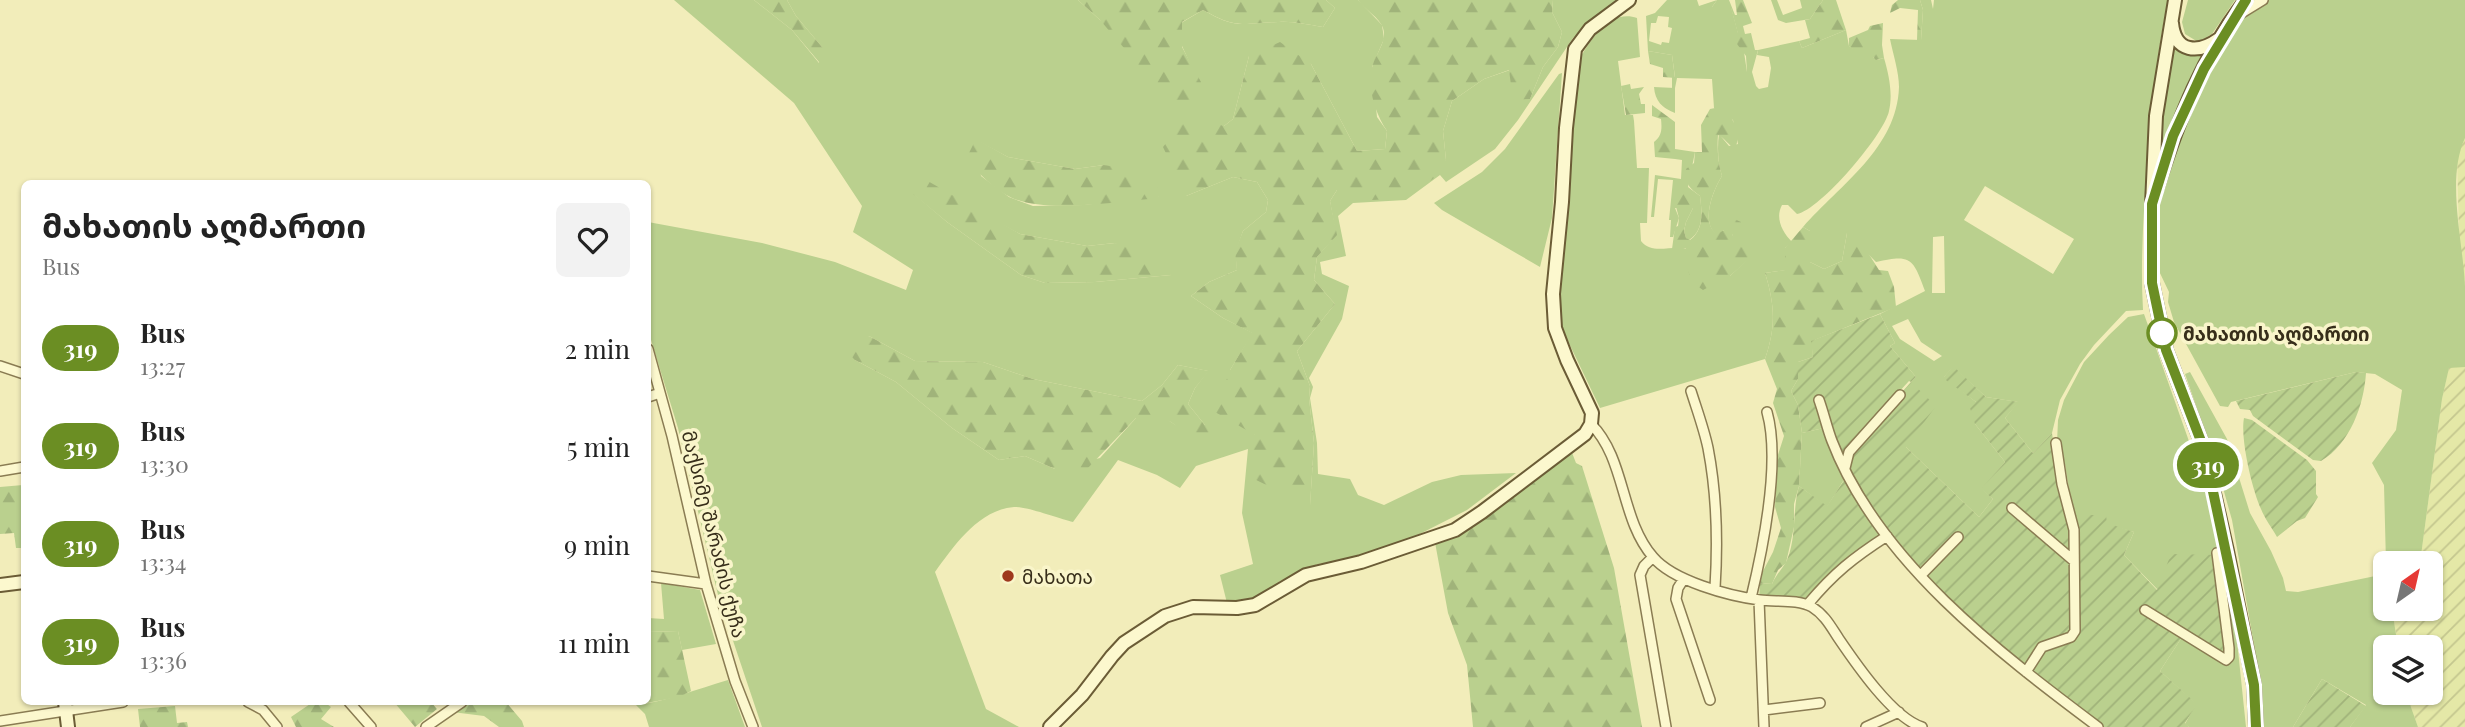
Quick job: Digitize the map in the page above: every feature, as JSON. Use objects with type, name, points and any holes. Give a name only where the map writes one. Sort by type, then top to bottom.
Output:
[{"type":"street","points":[[1051,727],[1082,695],[1124,643],[1165,616],[1193,607],[1237,608],[1255,605],[1306,575],[1361,562],[1455,530],[1585,434],[1591,424],[1592,413],[1555,328],[1553,294],[1566,128],[1576,49],[1590,29],[1629,0]]},
{"type":"street","points":[[2175,0],[2156,116],[2152,283],[2166,350],[2204,449],[2254,685],[2256,727]]},
{"type":"street","points":[[2152,204],[2173,136],[2188,101],[2222,37],[2246,0]]},
{"type":"street","points":[[2233,19],[2263,0]]},
{"type":"street","points":[[2171,16],[2173,34],[2180,44],[2189,48],[2209,46],[2222,37]]},
{"type":"street","name":"მაქსიმე შარაძის ქუჩა","points":[[651,360],[672,436],[705,584],[735,681],[753,727]]},
{"type":"street","points":[[0,366],[21,373]]},
{"type":"street","points":[[1691,391],[1708,446],[1714,492],[1718,540],[1715,588]]},
{"type":"street","points":[[651,396],[660,393]]},
{"type":"street","points":[[1845,468],[1849,452],[1900,395]]},
{"type":"street","points":[[1819,400],[1832,441],[1845,468],[1864,503],[1887,536],[1965,621],[2098,727]]},
{"type":"street","points":[[1764,727],[1755,599],[1770,491],[1772,441],[1768,412]]},
{"type":"street","points":[[1591,424],[1601,433],[1610,451],[1634,524],[1653,558],[1683,580],[1755,599],[1808,604],[1828,621],[1862,671],[1899,712],[1914,725],[1922,727]]},
{"type":"street","points":[[2026,672],[2042,647],[2071,637],[2075,631],[2074,530],[2062,484],[2056,443]]},
{"type":"street","points":[[0,471],[21,468]]},
{"type":"street","points":[[2012,508],[2074,561]]},
{"type":"street","points":[[1808,604],[1848,561],[1887,536]]},
{"type":"street","points":[[1921,575],[1958,537]]},
{"type":"street","points":[[2146,610],[2226,660],[2229,657],[2229,648],[2217,553],[2227,551]]},
{"type":"street","points":[[1653,558],[1644,566],[1640,575],[1666,727]]},
{"type":"street","points":[[651,576],[705,584]]},
{"type":"street","points":[[1683,580],[1676,599],[1710,700]]},
{"type":"street","points":[[0,585],[21,582]]},
{"type":"street","points":[[1764,710],[1820,703]]},
{"type":"street","points":[[254,705],[263,710],[277,727]]},
{"type":"street","points":[[352,705],[371,727]]},
{"type":"street","points":[[426,727],[457,705]]},
{"type":"street","points":[[0,721],[66,706],[68,727]]},
{"type":"street","points":[[1866,727],[1899,712]]},
{"type":"green space","points":[[674,0],[754,0],[792,30],[819,63],[822,47],[796,16],[787,0],[1078,0],[1100,20],[1189,61],[1182,46],[1181,23],[1203,10],[1232,23],[1289,22],[1323,27],[1335,8],[1326,0],[1358,0],[1382,25],[1384,39],[1372,67],[1377,117],[1387,131],[1385,149],[1357,151],[1311,64],[1249,56],[1233,119],[1224,126],[1186,196],[1233,177],[1257,182],[1268,200],[1266,212],[1243,231],[1236,251],[1237,270],[1209,282],[1191,296],[1223,318],[1253,333],[1230,370],[1255,435],[1310,505],[1314,443],[1309,398],[1310,386],[1297,351],[1335,304],[1314,280],[1317,257],[1336,235],[1330,201],[1337,190],[1446,160],[1443,131],[1452,101],[1484,79],[1510,70],[1530,99],[1543,67],[1558,47],[1562,32],[1552,12],[1553,0],[1617,0],[1573,38],[1518,120],[1495,149],[1446,182],[1440,175],[1406,200],[1353,203],[1338,216],[1346,256],[1320,262],[1322,274],[1349,286],[1342,319],[1309,378],[1313,387],[1310,398],[1317,443],[1318,474],[1350,479],[1358,495],[1384,505],[1432,482],[1461,475],[1516,473],[1467,510],[1396,546],[1346,560],[1318,564],[1280,581],[1258,597],[1227,603],[1220,575],[1253,564],[1242,513],[1248,449],[1196,466],[1180,488],[1157,475],[1118,460],[1073,522],[1019,507],[989,515],[968,531],[935,572],[986,709],[1019,727],[762,727],[719,599],[678,428],[651,340],[651,223],[762,243],[835,262],[906,290],[913,270],[853,232],[862,206],[794,103]],"holes":[[[976,140],[1008,157],[1075,169],[1104,165],[1159,197],[1083,205],[1033,206],[1009,197],[981,176]],[[914,194],[988,217],[1020,234],[1087,246],[1115,243],[1171,275],[1095,282],[1045,283],[1021,275],[947,222]],[[869,336],[915,361],[983,362],[1033,379],[1142,401],[1162,385],[1178,365],[1208,371],[1195,388],[1188,404],[1205,425],[1180,428],[1165,418],[1136,418],[1100,458],[1055,469],[1025,456],[999,460],[952,428],[896,382],[855,360]]]},
{"type":"green space","points":[[754,0],[787,0],[796,16],[822,47],[835,81],[792,30]]},
{"type":"green space","points":[[1078,0],[1326,0],[1335,8],[1323,27],[1290,22],[1233,23],[1203,10],[1182,22],[1182,47],[1201,82],[1198,98],[1185,104],[1172,104],[1100,20]]},
{"type":"green space","points":[[1358,0],[1553,0],[1552,12],[1562,32],[1558,47],[1543,67],[1530,99],[1513,100],[1509,70],[1484,79],[1452,101],[1443,131],[1446,160],[1433,179],[1406,198],[1356,201],[1337,190],[1330,201],[1337,235],[1317,257],[1314,280],[1335,304],[1297,351],[1310,386],[1314,443],[1310,506],[1250,477],[1255,435],[1215,412],[1230,370],[1252,333],[1223,318],[1191,296],[1209,282],[1237,270],[1235,251],[1243,231],[1266,212],[1268,200],[1257,182],[1233,177],[1186,196],[1163,147],[1188,116],[1224,126],[1233,119],[1249,56],[1280,42],[1311,64],[1357,151],[1385,149],[1387,131],[1375,108],[1371,90],[1371,72],[1384,33],[1379,21]]},
{"type":"green space","points":[[1667,0],[1697,0],[1699,6],[1717,0],[1712,7],[1731,7],[1738,33],[1741,32],[1747,72],[1752,72],[1759,89],[1768,87],[1771,68],[1769,57],[1757,55],[1758,50],[1799,41],[1802,48],[1846,30],[1849,46],[1866,57],[1877,60],[1884,58],[1891,98],[1885,122],[1876,137],[1835,186],[1820,200],[1797,214],[1788,205],[1782,205],[1779,215],[1781,225],[1792,242],[1785,248],[1786,270],[1765,273],[1773,316],[1765,359],[1600,408],[1566,337],[1560,319],[1558,288],[1579,60],[1589,43],[1610,22],[1627,16],[1637,18],[1640,57],[1618,61],[1625,115],[1633,115],[1637,168],[1649,168],[1647,223],[1640,223],[1641,241],[1651,248],[1688,249],[1730,276],[1749,258],[1732,235],[1735,230],[1724,230],[1717,235],[1709,223],[1712,198],[1722,176],[1718,155],[1719,134],[1729,146],[1738,144],[1733,120],[1714,108],[1712,79],[1677,78],[1675,88],[1672,88],[1672,77],[1675,77],[1672,55],[1648,51],[1646,16],[1655,13]],"holes":[[[1658,16],[1669,17],[1668,27],[1672,28],[1669,43],[1662,42],[1661,45],[1649,41],[1651,23],[1656,23]]]},
{"type":"green space","points":[[1717,0],[1729,0],[1737,15],[1735,0],[1743,0],[1752,23],[1743,26],[1745,34],[1751,33],[1755,50],[1758,50],[1752,72],[1747,72],[1746,56],[1737,44],[1740,33],[1738,34],[1731,8],[1714,12],[1712,7]]},
{"type":"green space","points":[[1771,0],[1777,0],[1783,15],[1802,8],[1800,0],[1823,0],[1810,19],[1786,23],[1778,20]]},
{"type":"green space","points":[[1823,0],[1836,0],[1846,30],[1802,48],[1799,41],[1810,38],[1805,20],[1810,19]]},
{"type":"green space","points":[[1898,0],[1920,0],[1923,10],[1921,40],[1917,40],[1918,10],[1900,8],[1890,13],[1892,5]]},
{"type":"green space","points":[[1920,0],[1931,0],[1933,9],[1934,0],[2168,0],[2153,96],[2143,232],[2143,310],[2126,311],[2094,345],[2060,400],[2052,433],[2033,453],[2005,418],[2018,402],[1986,397],[1953,367],[1944,377],[1976,402],[1975,424],[2005,462],[1982,489],[1993,499],[1979,517],[1906,447],[1911,382],[1916,377],[1890,346],[1895,343],[1880,314],[1925,291],[1917,271],[1904,259],[1876,262],[1847,233],[1842,261],[1824,269],[1810,262],[1810,231],[1803,227],[1864,164],[1888,129],[1896,109],[1899,87],[1890,39],[1921,40],[1923,10]],"holes":[[[1985,186],[2074,239],[2053,274],[1964,220]],[[1944,236],[1945,293],[1932,293],[1933,237]],[[1908,319],[1921,342],[1942,356],[1934,361],[1900,339],[1892,326]]]},
{"type":"green space","points":[[2188,0],[2235,0],[2212,34],[2198,42],[2185,34],[2182,22]]},
{"type":"green space","points":[[2267,0],[2465,0],[2465,138],[2459,154],[2456,191],[2465,286],[2465,367],[2449,368],[2442,399],[2422,551],[2386,551],[2384,485],[2372,463],[2396,430],[2402,390],[2375,374],[2356,372],[2231,402],[2228,407],[2220,406],[2174,322],[2168,302],[2169,292],[2158,269],[2158,225],[2155,223],[2165,169],[2176,133],[2208,71],[2233,31],[2254,9]]},
{"type":"green space","points":[[1883,23],[1884,58],[1876,60],[1873,57],[1862,57],[1849,46],[1849,38],[1868,30],[1870,26]]},
{"type":"green space","points":[[2171,41],[2188,53],[2208,53],[2169,131],[2158,165],[2161,121]]},
{"type":"green space","points":[[1648,51],[1672,55],[1675,78],[1663,77],[1663,68],[1650,64]]},
{"type":"green space","points":[[1562,73],[1552,218],[1540,267],[1434,203],[1482,172],[1505,149]]},
{"type":"green space","points":[[1630,84],[1631,89],[1644,87],[1639,94],[1641,104],[1645,104],[1645,113],[1626,115],[1621,86]]},
{"type":"green space","points":[[1654,87],[1675,88],[1675,113],[1660,103]]},
{"type":"green space","points":[[1652,105],[1675,122],[1675,159],[1655,157],[1654,142],[1660,135],[1661,119],[1652,116]]},
{"type":"green space","points":[[1720,107],[1735,125],[1737,143],[1735,149],[1718,135],[1722,176],[1712,198],[1709,222],[1717,234],[1724,230],[1726,220],[1732,218],[1741,222],[1741,227],[1732,235],[1749,247],[1749,259],[1730,276],[1703,290],[1689,274],[1684,253],[1686,248],[1672,249],[1679,218],[1674,199],[1683,193],[1693,208],[1684,231],[1686,238],[1690,240],[1700,226],[1701,208],[1700,196],[1687,182],[1686,169],[1694,163],[1695,152],[1702,152],[1701,125],[1710,109]]},
{"type":"green space","points":[[2465,138],[2465,285],[2459,235],[2457,155]]},
{"type":"green space","points":[[976,139],[1008,157],[1075,169],[1104,165],[1121,168],[1158,188],[1159,198],[1064,206],[1027,203],[1005,195],[966,159]]},
{"type":"green space","points":[[1675,149],[1695,152],[1688,187],[1700,196],[1701,215],[1700,226],[1689,240],[1684,231],[1693,208],[1675,208],[1679,218],[1673,237],[1670,237],[1673,180],[1658,179],[1654,217],[1651,217],[1655,175],[1681,179],[1682,160],[1675,159]]},
{"type":"green space","points":[[926,180],[1020,234],[1087,246],[1115,243],[1133,246],[1169,266],[1171,275],[1095,282],[1045,283],[1021,275],[913,194]]},
{"type":"green space","points":[[1803,227],[1810,231],[1810,262],[1824,269],[1842,261],[1847,233],[1854,231],[1879,270],[1888,271],[1894,287],[1896,307],[1812,341],[1813,357],[1798,362],[1798,379],[1791,391],[1798,405],[1802,433],[1794,527],[1786,563],[1778,570],[1772,584],[1760,583],[1781,528],[1775,507],[1777,458],[1784,436],[1773,403],[1777,389],[1765,359],[1773,316],[1765,273],[1785,270],[1785,248]]},
{"type":"green space","points":[[1880,314],[1895,343],[1890,346],[1916,377],[1909,381],[1847,448],[1845,462],[1828,427],[1802,433],[1798,405],[1791,391],[1798,379],[1798,362],[1813,357],[1811,341]]},
{"type":"green space","points":[[2144,314],[2208,495],[2234,612],[2246,727],[2189,727],[2185,724],[2196,704],[2160,671],[2184,634],[2158,590],[2124,555],[2134,532],[2073,515],[2065,464],[2057,443],[2058,420],[2064,400],[2084,362],[2109,335],[2128,317]]},
{"type":"green space","points":[[869,336],[915,361],[983,362],[1033,379],[1142,401],[1162,385],[1178,365],[1209,371],[1195,388],[1188,404],[1205,425],[1220,437],[1212,447],[1188,444],[1173,423],[1162,419],[1136,418],[1086,470],[1055,469],[1025,456],[999,460],[952,428],[896,382],[855,360],[843,348]]},
{"type":"green space","points":[[1953,366],[1986,397],[2019,402],[2005,418],[2033,453],[2052,433],[2058,474],[2070,515],[2106,515],[2107,523],[2134,532],[2124,555],[2157,590],[2171,554],[2224,555],[2221,567],[2229,657],[2184,634],[2160,671],[2197,704],[2185,723],[2189,727],[2098,727],[1965,621],[1888,536],[1848,561],[1808,604],[1759,600],[1760,583],[1772,584],[1787,560],[1799,486],[1827,506],[1848,474],[1849,452],[1911,382],[1936,406],[1906,447],[1979,517],[1993,499],[1981,489],[2005,462],[1975,424],[1970,408],[1976,402],[1943,378]]},
{"type":"green space","points":[[2449,367],[2465,367],[2465,727],[2418,727],[2410,705],[2443,705],[2443,635],[2396,635],[2394,621],[2443,621],[2443,551],[2422,551],[2442,399]]},
{"type":"green space","points":[[2190,372],[2227,439],[2250,513],[2271,551],[2286,591],[2298,592],[2373,576],[2373,621],[2394,621],[2396,635],[2373,635],[2373,705],[2410,705],[2418,727],[2350,727],[2366,705],[2322,679],[2293,727],[2263,727],[2259,673],[2232,520],[2216,463],[2185,374]]},
{"type":"green space","points":[[2356,372],[2366,373],[2354,423],[2340,445],[2321,461],[2313,460],[2253,416],[2250,410],[2240,409],[2236,401]]},
{"type":"green space","points":[[2244,418],[2252,420],[2307,460],[2316,471],[2318,497],[2305,518],[2277,537],[2263,513],[2254,489],[2245,450]]},
{"type":"green space","points":[[1828,427],[1848,473],[1827,507],[1799,486],[1802,433]]},
{"type":"green space","points":[[1569,445],[1576,463],[1582,466],[1614,568],[1642,727],[1473,727],[1467,665],[1448,613],[1434,537],[1455,529]]},
{"type":"green space","points":[[21,485],[21,548],[16,548],[14,533],[0,534],[0,487]]},
{"type":"green space","points":[[661,583],[700,590],[716,644],[682,650],[678,631],[651,632],[651,618],[664,619]]},
{"type":"green space","points":[[678,631],[691,691],[679,697],[651,702],[651,632]]},
{"type":"green space","points":[[2322,679],[2366,706],[2350,727],[2293,727]]},
{"type":"green space","points":[[728,680],[745,727],[649,727],[645,714],[636,705],[651,705],[651,702]]},
{"type":"green space","points":[[309,705],[328,705],[331,707],[321,719],[334,727],[296,727],[291,717]]},
{"type":"green space","points":[[397,705],[434,705],[437,709],[415,727]]},
{"type":"green space","points":[[462,705],[509,705],[524,727],[499,727],[484,716],[452,712]]},
{"type":"green space","points":[[175,706],[177,723],[187,722],[188,727],[140,727],[138,709]]},
{"type":"bus line","name":"319","points":[[2246,0],[2204,69],[2173,136],[2152,204],[2152,283],[2166,350],[2204,449],[2254,685],[2256,727]]},
{"type":"place","name":"მახათის აღმართი","points":[[2162,333]]},
{"type":"place","name":"მახათა","points":[[1008,576]]}]
